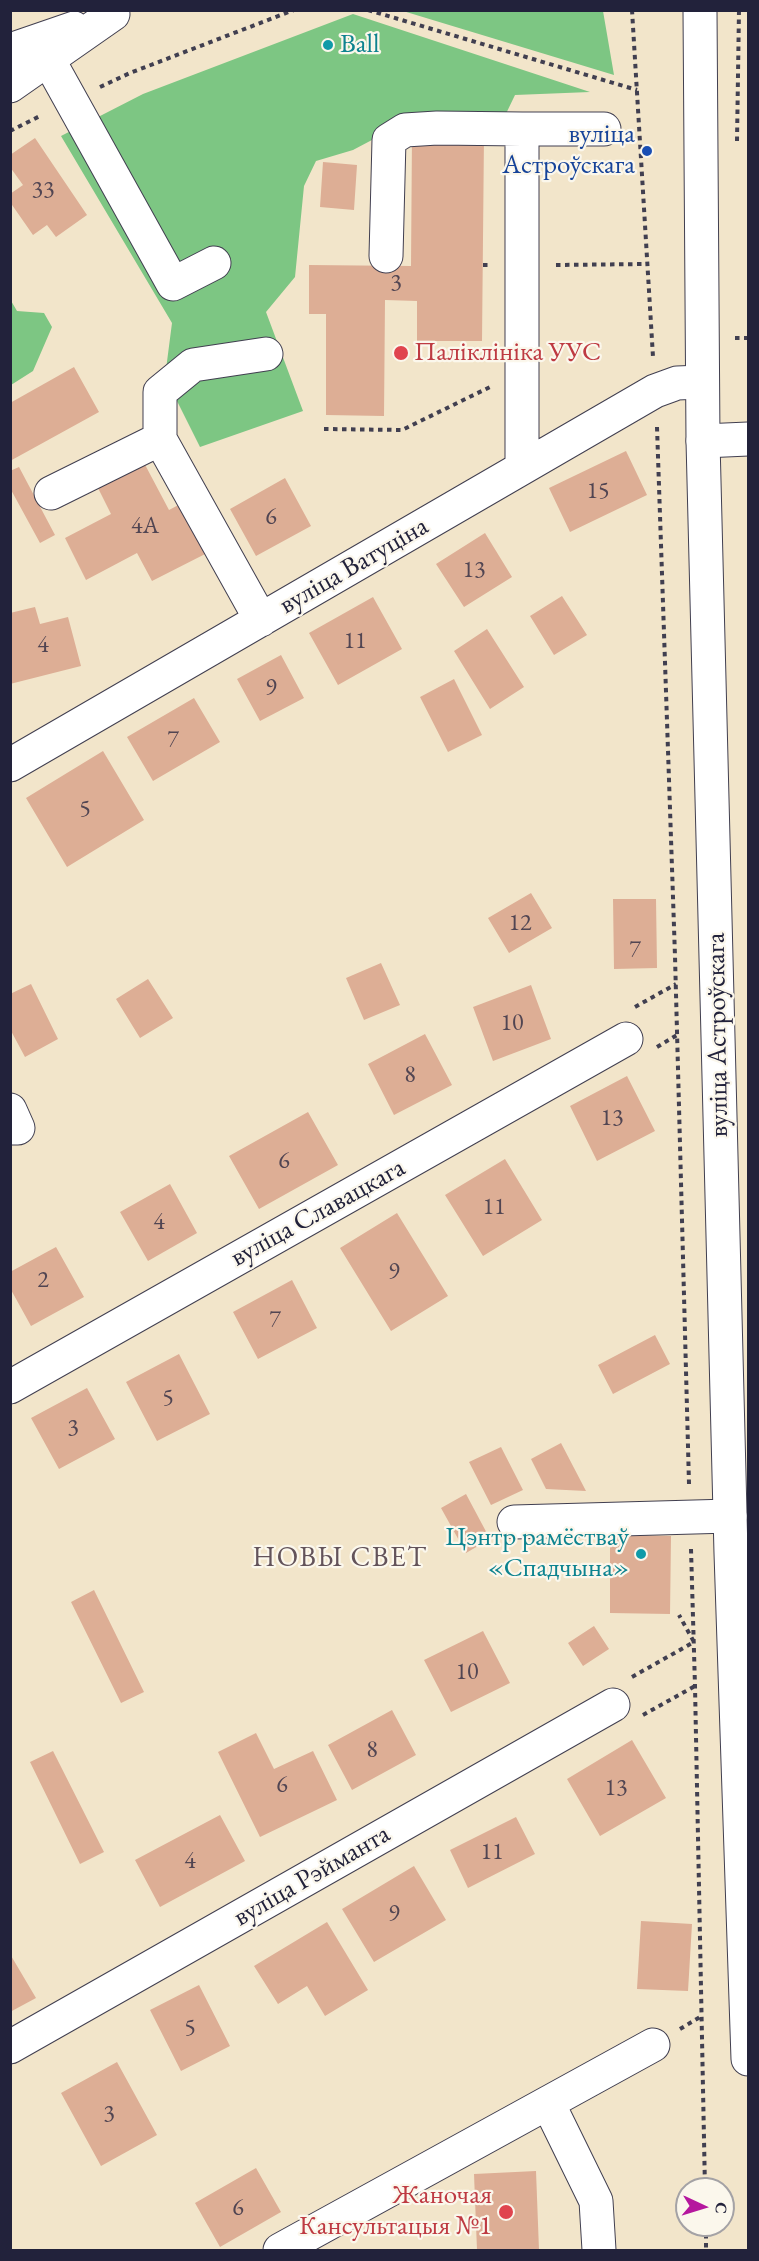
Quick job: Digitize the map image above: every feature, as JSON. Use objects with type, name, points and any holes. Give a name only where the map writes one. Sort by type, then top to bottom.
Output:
[{"type":"street","points":[[683,10],[700,46]]},
{"type":"street","name":"вуліца Астроўскага","points":[[700,10],[703,441],[730,1516],[741,1607],[748,2038]]},
{"type":"street","points":[[10,50],[118,12]]},
{"type":"street","points":[[10,86],[118,12]]},
{"type":"street","points":[[48,59],[173,284],[214,263]]},
{"type":"street","points":[[386,256],[390,140],[405,130],[437,128],[604,129]]},
{"type":"street","points":[[522,129],[522,468]]},
{"type":"street","points":[[261,620],[160,439],[160,392],[194,365],[266,354]]},
{"type":"street","name":"вуліца Ватуціна","points":[[10,765],[655,391],[677,383],[702,382]]},
{"type":"street","points":[[51,494],[160,439]]},
{"type":"street","points":[[703,441],[748,440]]},
{"type":"street","name":"вуліца Славацкага","points":[[10,1387],[626,1039]]},
{"type":"street","points":[[10,1110],[18,1128],[10,1128]]},
{"type":"street","points":[[514,1522],[730,1516]]},
{"type":"street","name":"вуліца Рэйманта","points":[[10,2047],[613,1705]]},
{"type":"street","points":[[280,2250],[653,2045]]},
{"type":"street","points":[[548,2103],[596,2201],[599,2250]]},
{"type":"path","points":[[10,131],[130,73],[294,10]]},
{"type":"path","points":[[368,10],[637,90]]},
{"type":"path","points":[[632,10],[655,391],[675,956],[694,1642],[705,2177]]},
{"type":"path","points":[[483,265],[648,264]]},
{"type":"path","points":[[734,338],[748,338]]},
{"type":"path","points":[[324,429],[402,430],[496,383]]},
{"type":"path","points":[[679,1615],[694,1642]]},
{"type":"green space","points":[[403,11],[603,11],[614,75]]},
{"type":"green space","points":[[353,14],[590,92],[515,95],[502,122],[406,122],[353,150],[316,161],[304,186],[295,277],[266,312],[303,411],[200,447],[165,377],[172,323],[61,136],[143,94]]},
{"type":"green space","points":[[10,299],[17,311],[44,313],[52,327],[33,371],[11,385]]},
{"type":"building","points":[[412,135],[484,135],[482,341],[417,341],[417,301],[385,300],[384,416],[326,415],[326,314],[309,314],[309,265],[411,266]]},
{"type":"building","points":[[35,138],[87,215],[56,237],[47,225],[33,235],[10,202],[10,194],[23,185],[10,167],[10,155]]},
{"type":"building","points":[[323,162],[357,165],[354,210],[320,207]]},
{"type":"building","points":[[74,367],[99,412],[10,461],[10,403]]},
{"type":"building","points":[[626,451],[647,495],[570,532],[549,488]]},
{"type":"building","points":[[142,459],[169,510],[188,500],[213,550],[152,581],[137,553],[86,580],[65,538],[111,514],[96,484]]},
{"type":"building","points":[[19,467],[55,535],[40,543],[10,488],[10,471]]},
{"type":"building","points":[[285,478],[311,526],[256,556],[230,509]]},
{"type":"building","points":[[485,533],[512,577],[464,607],[436,564]]},
{"type":"building","points":[[562,596],[587,635],[554,655],[530,616]]},
{"type":"building","points":[[373,597],[402,649],[338,685],[309,633]]},
{"type":"building","points":[[35,607],[40,624],[68,617],[81,666],[10,684],[10,613]]},
{"type":"building","points":[[487,629],[524,687],[490,709],[454,651]]},
{"type":"building","points":[[281,655],[304,698],[260,721],[237,679]]},
{"type":"building","points":[[454,679],[482,735],[448,752],[420,697]]},
{"type":"building","points":[[194,698],[220,742],[153,781],[127,737]]},
{"type":"building","points":[[103,751],[144,820],[67,867],[26,798]]},
{"type":"building","points":[[531,893],[552,928],[509,953],[488,918]]},
{"type":"building","points":[[613,899],[656,899],[657,968],[614,969]]},
{"type":"building","points":[[381,963],[400,1005],[364,1020],[346,978]]},
{"type":"building","points":[[148,979],[173,1018],[140,1038],[116,999]]},
{"type":"building","points":[[31,984],[58,1039],[25,1057],[10,1029],[10,994]]},
{"type":"building","points":[[531,985],[551,1039],[493,1061],[473,1007]]},
{"type":"building","points":[[425,1034],[452,1085],[394,1115],[368,1064]]},
{"type":"building","points":[[627,1076],[655,1131],[597,1161],[570,1106]]},
{"type":"building","points":[[308,1112],[338,1165],[259,1209],[229,1156]]},
{"type":"building","points":[[505,1159],[542,1220],[483,1256],[445,1195]]},
{"type":"building","points":[[170,1184],[197,1233],[148,1261],[120,1212]]},
{"type":"building","points":[[397,1213],[448,1296],[391,1331],[340,1248]]},
{"type":"building","points":[[56,1247],[84,1297],[31,1326],[10,1288],[10,1272]]},
{"type":"building","points":[[292,1280],[317,1328],[258,1359],[233,1312]]},
{"type":"building","points":[[655,1335],[670,1364],[613,1394],[598,1365]]},
{"type":"building","points":[[179,1354],[210,1414],[157,1441],[126,1382]]},
{"type":"building","points":[[87,1388],[115,1439],[59,1469],[31,1418]]},
{"type":"building","points":[[561,1443],[586,1491],[546,1489],[531,1459]]},
{"type":"building","points":[[501,1447],[523,1490],[491,1505],[469,1462]]},
{"type":"building","points":[[466,1494],[490,1539],[466,1553],[441,1508]]},
{"type":"building","points":[[610,1535],[671,1536],[670,1614],[610,1613]]},
{"type":"building","points":[[94,1590],[144,1692],[121,1703],[71,1602]]},
{"type":"building","points":[[594,1626],[609,1649],[583,1666],[568,1643]]},
{"type":"building","points":[[483,1631],[510,1683],[451,1712],[424,1660]]},
{"type":"building","points":[[392,1710],[416,1755],[352,1790],[328,1745]]},
{"type":"building","points":[[256,1733],[274,1769],[313,1751],[337,1800],[260,1837],[218,1752]]},
{"type":"building","points":[[632,1740],[666,1798],[600,1836],[567,1779]]},
{"type":"building","points":[[53,1751],[104,1852],[80,1864],[30,1762]]},
{"type":"building","points":[[220,1815],[245,1861],[160,1907],[135,1860]]},
{"type":"building","points":[[516,1817],[535,1854],[468,1888],[450,1850]]},
{"type":"building","points":[[414,1866],[446,1920],[374,1962],[342,1909]]},
{"type":"building","points":[[641,1921],[692,1924],[688,1991],[637,1989]]},
{"type":"building","points":[[327,1922],[368,1990],[325,2016],[307,1986],[278,2004],[254,1966]]},
{"type":"building","points":[[10,1954],[36,1998],[10,2012]]},
{"type":"building","points":[[199,1985],[230,2046],[181,2071],[150,2010]]},
{"type":"building","points":[[117,2062],[157,2135],[101,2166],[61,2093]]},
{"type":"building","points":[[256,2168],[281,2212],[220,2247],[195,2203]]},
{"type":"building","name":"Жаночая Кансультацыя №1","points":[[536,2171],[539,2250],[477,2250],[474,2174]]},
{"type":"place","name":"Ball","points":[[328,45]]},
{"type":"place","name":"вуліца Астроўскага","points":[[647,151]]},
{"type":"place","name":"Паліклініка УУС","points":[[401,353]]},
{"type":"place","name":"Цэнтр рамёстваў «Спадчына»","points":[[641,1554]]},
{"type":"place","name":"Жаночая Кансультацыя №1","points":[[506,2212]]},
{"type":"district","name":"НОВЫ СВЕТ","points":[[340,1558]]}]
